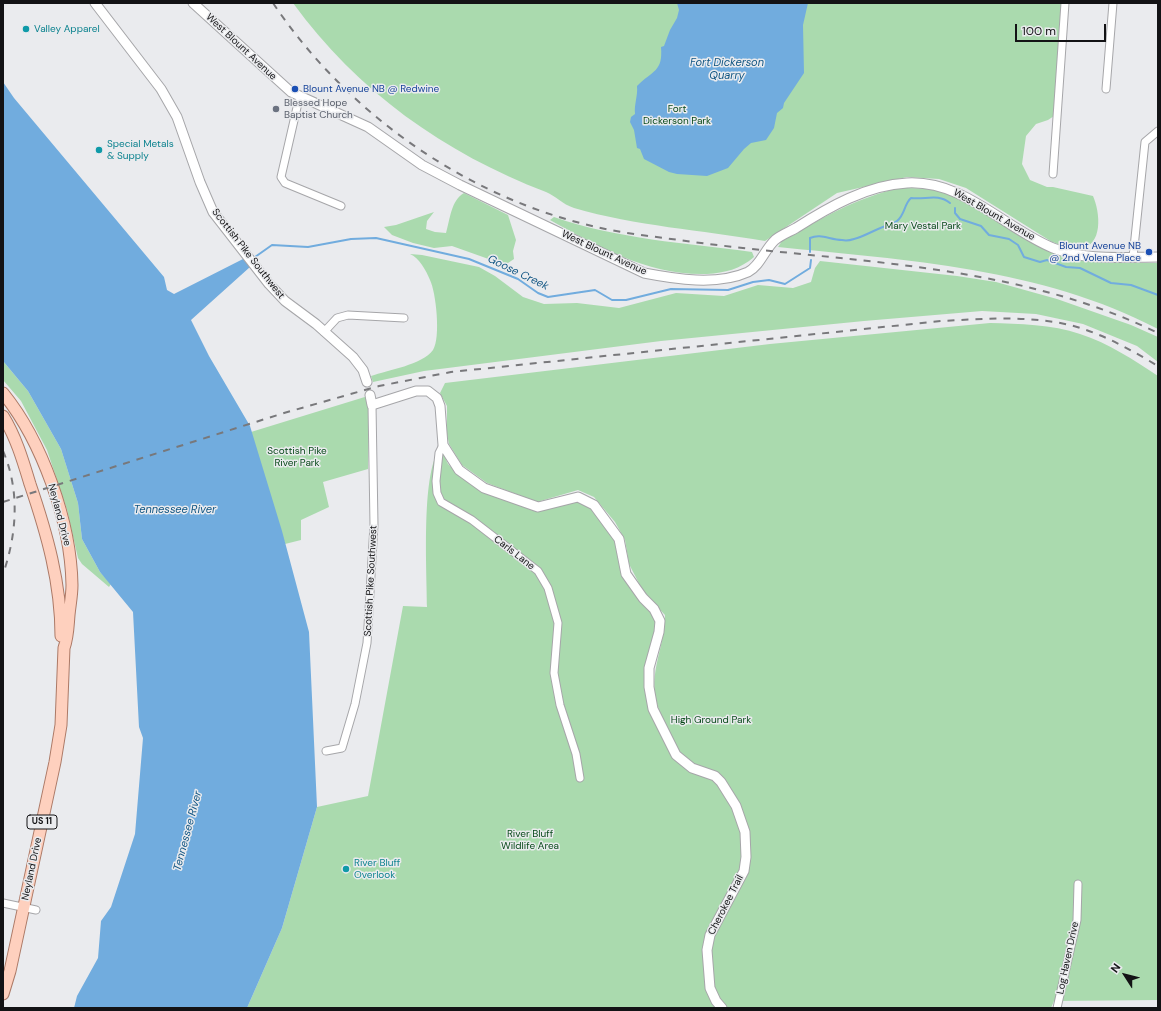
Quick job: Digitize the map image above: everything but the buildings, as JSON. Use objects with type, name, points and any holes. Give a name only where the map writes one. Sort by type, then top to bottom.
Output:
[{"type":"main road","name":"Neyland Drive","points":[[3,393],[28,429],[36,446],[46,470],[61,516],[68,545],[72,586],[68,638],[64,648]]},
{"type":"main road","name":"Neyland Drive","points":[[3,416],[19,450],[48,538],[58,581],[61,637],[64,648],[60,733],[54,770],[3,994]]},
{"type":"street","name":"Scottish Pike Southwest","points":[[95,3],[161,89],[177,117],[200,182],[214,212],[269,284],[285,301],[324,332],[358,363],[367,382]]},
{"type":"street","name":"West Blount Avenue","points":[[193,3],[283,86],[301,98],[368,127],[422,165],[460,185],[644,273],[662,277],[727,278],[749,271],[763,258],[775,240],[819,214],[870,190],[907,183],[931,185],[958,192],[1018,230],[1054,248],[1086,256],[1158,257]]},
{"type":"street","points":[[1053,174],[1065,3]]},
{"type":"street","points":[[1106,89],[1113,3]]},
{"type":"street","points":[[301,98],[298,104],[281,177],[285,183],[340,206]]},
{"type":"street","points":[[1133,257],[1145,142],[1158,131]]},
{"type":"street","points":[[324,332],[337,318],[348,315],[404,318]]},
{"type":"street","name":"Cherokee Trail","points":[[372,405],[410,392],[422,390],[428,391],[437,398],[440,406],[443,445],[459,470],[484,488],[538,507],[578,497],[594,505],[619,539],[626,574],[643,598],[654,609],[660,621],[649,668],[649,687],[653,709],[676,755],[692,768],[715,776],[721,782],[736,806],[745,832],[746,857],[744,872],[710,935],[707,950],[710,988],[716,1001],[722,1008]]},
{"type":"street","name":"Scottish Pike Southwest","points":[[326,751],[342,748],[355,704],[367,643],[374,525],[372,405],[370,394]]},
{"type":"street","name":"Carls Lane","points":[[443,445],[440,453],[436,481],[437,493],[441,502],[472,520],[538,571],[548,588],[558,623],[554,673],[560,705],[576,754],[580,778]]},
{"type":"street","name":"Log Haven Drive","points":[[1057,1008],[1077,920],[1078,884]]},
{"type":"street","points":[[3,903],[36,910]]},
{"type":"green space","name":"Fort Dickerson Park","points":[[293,3],[1063,3],[1054,116],[1048,120],[1036,124],[1026,136],[1022,164],[1030,180],[1047,187],[1093,196],[1098,219],[1096,235],[1093,242],[1087,247],[1079,249],[1069,248],[1052,242],[966,188],[939,179],[907,177],[837,193],[765,241],[621,219],[574,208],[550,194],[508,176],[472,158],[405,116],[374,91],[345,64],[318,35]]},
{"type":"green space","name":"Mary Vestal Park","points":[[899,188],[932,190],[948,193],[964,199],[1033,244],[1057,254],[1071,258],[1100,262],[1158,263],[1158,329],[1114,308],[1068,292],[1021,280],[972,270],[924,263],[778,247],[782,241],[853,203]]},
{"type":"green space","points":[[464,193],[508,215],[516,240],[513,251],[514,259],[508,263],[497,262],[452,246],[434,248],[413,243],[392,235],[384,227],[396,225],[434,212],[427,221],[426,229],[446,233],[456,200]]},
{"type":"green space","points":[[554,217],[627,235],[752,252],[754,257],[743,265],[720,273],[686,273],[665,270],[625,258],[587,240],[550,220]]},
{"type":"green space","points":[[410,254],[422,255],[479,267],[495,276],[523,297],[544,304],[577,303],[619,308],[676,293],[724,296],[758,285],[793,288],[811,282],[815,268],[820,261],[957,276],[996,282],[1057,299],[1131,325],[1158,337],[1158,362],[1137,346],[1083,324],[1036,314],[982,311],[661,341],[424,371],[373,382],[371,376],[421,360],[433,350],[435,344],[437,336],[437,315],[432,286],[422,265]]},
{"type":"green space","points":[[990,323],[1047,326],[1080,334],[1111,347],[1158,376],[1158,1000],[1054,1001],[1051,1008],[247,1008],[282,928],[317,807],[368,796],[403,606],[427,607],[427,502],[433,463],[439,450],[442,451],[448,464],[452,468],[459,470],[484,488],[538,507],[578,497],[594,505],[619,539],[626,574],[643,598],[654,609],[660,621],[659,632],[649,668],[649,687],[653,709],[658,718],[661,714],[656,701],[654,688],[665,615],[644,593],[629,564],[625,540],[615,522],[594,497],[578,490],[537,502],[487,483],[462,465],[449,444],[447,434],[447,406],[440,393],[445,383],[770,344]]},
{"type":"green space","points":[[3,361],[28,391],[61,449],[78,503],[82,539],[100,572],[111,584],[109,587],[82,564],[78,558],[67,510],[47,450],[21,401],[3,380]]},
{"type":"green space","name":"Scottish Pike River Park","points":[[368,396],[368,469],[323,482],[329,507],[301,520],[301,540],[285,544],[251,432]]},
{"type":"water","name":"Fort Dickerson Quarry","points":[[677,3],[808,3],[803,25],[804,73],[784,103],[783,108],[777,113],[774,128],[766,140],[751,143],[744,149],[728,168],[707,176],[669,172],[644,159],[640,149],[637,148],[634,130],[630,122],[631,117],[635,114],[637,86],[659,66],[661,47],[664,46],[670,30],[677,18],[679,10]]},
{"type":"water","name":"Tennessee River","points":[[3,82],[14,98],[164,277],[167,290],[174,294],[245,258],[250,267],[191,320],[209,356],[250,426],[282,531],[309,632],[317,807],[282,928],[247,1008],[74,1008],[77,996],[98,958],[101,921],[111,907],[135,834],[143,738],[139,727],[133,612],[100,572],[82,539],[78,503],[61,449],[28,391],[3,361]]},
{"type":"waterway","points":[[810,252],[810,238],[822,236],[838,240],[850,240],[895,222],[900,219],[907,203],[911,198],[941,198],[950,203]]},
{"type":"waterway","points":[[955,208],[955,213],[960,219],[981,226],[989,235],[1009,239],[1018,245],[1024,257],[1040,262],[1047,260],[1066,267],[1080,268],[1111,283],[1131,285],[1158,295]]},
{"type":"waterway","name":"Goose Creek","points":[[255,257],[272,245],[308,247],[351,239],[376,238],[469,259],[518,279],[538,293],[548,297],[595,290],[612,300],[626,300],[671,289],[728,290],[753,282],[769,280],[785,284],[810,268],[811,260]]},
{"type":"railway","points":[[273,3],[302,43],[336,80],[372,114],[412,144],[454,171],[498,194],[545,212],[613,231],[739,248],[862,260],[983,278],[1043,291],[1101,309],[1158,333]]},
{"type":"railway","points":[[3,502],[284,413],[379,386],[451,372],[941,321],[998,318],[1040,320],[1081,328],[1121,345],[1158,366]]},
{"type":"railway","points":[[3,451],[12,481],[15,512],[14,528],[8,559],[3,574]]},
{"type":"place","name":"Valley Apparel","points":[[26,29]]},
{"type":"place","name":"Blount Avenue NB @ Redwine","points":[[295,89]]},
{"type":"place","name":"Blessed Hope Baptist Church","points":[[276,109]]},
{"type":"place","name":"Special Metals & Supply","points":[[99,150]]},
{"type":"place","name":"Blount Avenue NB @ 2nd Volena Place","points":[[1149,252]]},
{"type":"place","name":"River Bluff Overlook","points":[[346,869]]},
{"type":"park label","name":"High Ground Park","points":[[711,720]]},
{"type":"park label","name":"River Bluff Wildlife Area","points":[[530,840]]}]
